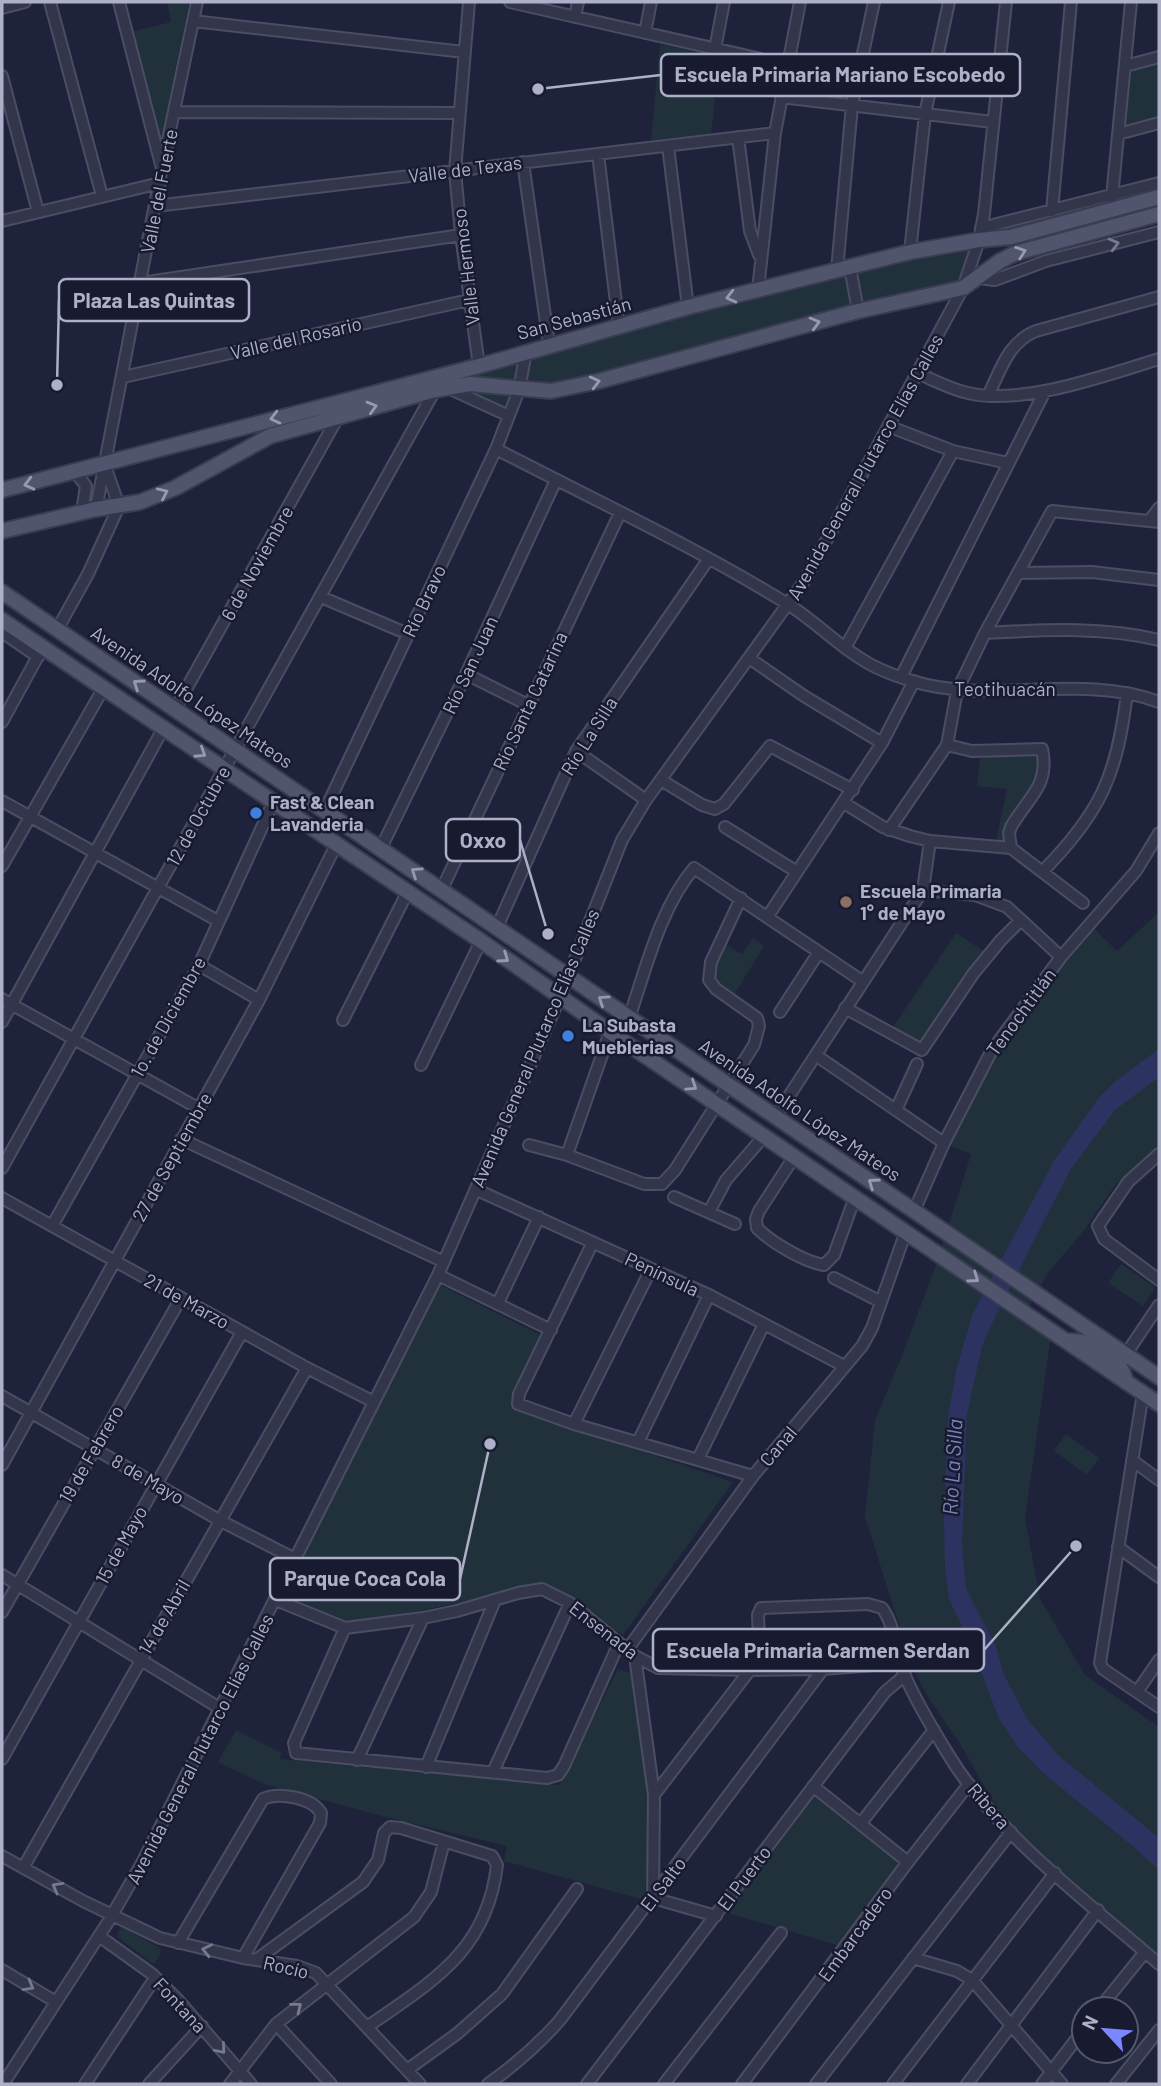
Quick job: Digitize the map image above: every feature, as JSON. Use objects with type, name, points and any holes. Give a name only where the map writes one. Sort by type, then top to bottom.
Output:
[{"type":"main road","name":"San Sebastián","points":[[2,490],[478,366],[688,307],[980,234],[1011,237],[1155,198]]},
{"type":"main road","points":[[2,531],[157,496],[257,441],[440,388],[480,385],[551,391],[577,386],[858,311],[963,288],[1000,261],[1016,253],[1157,215]]},
{"type":"main road","name":"Avenida Adolfo López Mateos","points":[[2,592],[1159,1377]]},
{"type":"main road","points":[[2,620],[41,652],[103,689],[224,769],[1159,1404]]},
{"type":"street","points":[[2,8],[24,2]]},
{"type":"street","points":[[50,2],[102,195]]},
{"type":"street","points":[[119,2],[162,168]]},
{"type":"street","name":"Valle del Fuerte","points":[[89,510],[104,464],[123,377],[162,168],[197,2]]},
{"type":"street","name":"Valle Hermoso","points":[[469,2],[455,171],[478,366]]},
{"type":"street","points":[[510,2],[787,65]]},
{"type":"street","points":[[575,18],[578,2]]},
{"type":"street","points":[[645,33],[651,2]]},
{"type":"street","points":[[715,49],[724,2]]},
{"type":"street","points":[[758,290],[775,133],[800,2]]},
{"type":"street","points":[[858,311],[844,269],[852,105],[874,2]]},
{"type":"street","points":[[910,252],[925,114],[949,2]]},
{"type":"street","name":"Avenida General Plutarco Elías Calles","points":[[4,2084],[113,1914],[142,1863],[438,1275],[560,997],[615,852],[646,800],[805,580],[963,288],[980,234],[1006,2]]},
{"type":"street","points":[[1052,211],[1072,2]]},
{"type":"street","points":[[1112,197],[1131,2]]},
{"type":"street","points":[[193,22],[464,51]]},
{"type":"street","points":[[1125,66],[1159,57]]},
{"type":"street","points":[[2,76],[38,212]]},
{"type":"street","points":[[781,97],[993,122]]},
{"type":"street","points":[[174,112],[459,113]]},
{"type":"street","points":[[1118,134],[1159,123]]},
{"type":"street","name":"Valle de Texas","points":[[155,206],[775,133]]},
{"type":"street","points":[[738,137],[750,231],[760,258]]},
{"type":"street","points":[[668,146],[688,307]]},
{"type":"street","points":[[598,155],[619,327]]},
{"type":"street","points":[[523,162],[549,344]]},
{"type":"street","points":[[2,221],[160,183]]},
{"type":"street","name":"San Sebastián","points":[[980,234],[1052,211],[1159,183]]},
{"type":"street","points":[[1131,191],[1155,198],[1157,215],[1153,226],[1141,237]]},
{"type":"street","points":[[978,278],[995,280],[1046,261],[1159,232]]},
{"type":"street","points":[[141,283],[461,234]]},
{"type":"street","points":[[988,396],[1009,354],[1021,338],[1036,331],[1159,297]]},
{"type":"street","name":"Valle del Rosario","points":[[123,377],[469,300]]},
{"type":"street","name":"Río Bravo","points":[[325,810],[496,449],[519,390],[526,351]]},
{"type":"street","points":[[917,373],[959,391],[988,396],[1045,391],[1159,359]]},
{"type":"street","points":[[440,388],[509,416]]},
{"type":"street","name":"12 de Octubre","points":[[2,1168],[440,388]]},
{"type":"street","points":[[901,677],[1045,391]]},
{"type":"street","name":"6 de Noviembre","points":[[175,709],[338,417]]},
{"type":"street","points":[[888,426],[953,451],[1008,463]]},
{"type":"street","name":"Teotihuacán","points":[[496,449],[788,604],[865,661],[901,677],[957,691],[1069,689],[1127,693],[1159,702]]},
{"type":"street","points":[[845,648],[953,451]]},
{"type":"street","points":[[58,628],[88,574],[119,506],[104,464]]},
{"type":"street","points":[[75,472],[86,486],[89,510]]},
{"type":"street","name":"Río San Juan","points":[[381,848],[556,480]]},
{"type":"street","points":[[889,830],[947,745],[957,691],[985,633],[1052,510],[1155,521],[1159,508]]},
{"type":"street","name":"Río Santa Catarina","points":[[442,890],[621,513]]},
{"type":"street","name":"Río La Silla","points":[[497,927],[576,751],[708,560]]},
{"type":"street","points":[[1018,573],[1092,572],[1159,580]]},
{"type":"street","points":[[321,597],[408,634]]},
{"type":"street","points":[[985,633],[1079,630],[1122,633],[1159,640]]},
{"type":"street","points":[[2,632],[41,652],[2,722]]},
{"type":"street","points":[[749,658],[804,696],[882,743]]},
{"type":"street","points":[[466,674],[528,705]]},
{"type":"street","points":[[768,916],[853,790],[882,743],[914,681]]},
{"type":"street","points":[[2,866],[103,689]]},
{"type":"street","points":[[1043,870],[1082,827],[1102,792],[1119,747],[1127,693]]},
{"type":"street","points":[[2,1022],[7,1001],[95,852],[163,729]]},
{"type":"street","points":[[947,745],[972,751],[1042,749],[1044,773],[1011,827],[1009,833],[1012,848]]},
{"type":"street","points":[[661,780],[702,805],[715,809],[724,804],[770,746],[853,790]]},
{"type":"street","points":[[576,751],[646,800]]},
{"type":"street","points":[[2,802],[218,921]]},
{"type":"street","name":"1o. de Diciembre","points":[[52,1226],[199,965],[273,803]]},
{"type":"street","points":[[844,803],[889,830],[930,841],[1012,848],[1083,902]]},
{"type":"street","points":[[725,827],[797,872]]},
{"type":"street","name":"Tenochtitlán","points":[[914,1211],[944,1143],[992,1050],[1061,957],[1129,880],[1159,833]]},
{"type":"street","points":[[776,1116],[923,890],[930,841]]},
{"type":"street","name":"27 de Septiembre","points":[[2,1465],[259,1000],[336,845]]},
{"type":"street","points":[[629,1018],[669,907],[679,887],[694,868],[862,981]]},
{"type":"street","points":[[923,890],[985,897],[1007,907],[1061,957]]},
{"type":"street","points":[[343,1020],[407,893]]},
{"type":"street","points":[[529,1145],[567,1155],[644,1185],[662,1184],[675,1170],[754,1045],[759,1026],[757,1018],[716,989],[709,980],[710,963],[741,898]]},
{"type":"street","points":[[845,1008],[922,1050],[973,974],[1021,920]]},
{"type":"street","points":[[421,1065],[481,942]]},
{"type":"street","points":[[780,1012],[820,952]]},
{"type":"street","points":[[199,965],[259,1000]]},
{"type":"street","points":[[7,1001],[198,1108]]},
{"type":"street","points":[[567,1155],[610,1032]]},
{"type":"street","points":[[817,1056],[944,1143]]},
{"type":"street","points":[[896,1110],[917,1064]]},
{"type":"street","points":[[709,1212],[726,1180],[764,1136]]},
{"type":"street","points":[[181,1139],[444,1262]]},
{"type":"street","points":[[1159,1154],[1128,1182],[1097,1226],[1104,1239],[1159,1280]]},
{"type":"street","points":[[794,1157],[762,1205],[756,1224],[763,1234],[799,1256],[824,1265],[834,1255],[855,1197]]},
{"type":"street","name":"Península","points":[[477,1190],[709,1295],[844,1366]]},
{"type":"street","points":[[674,1197],[735,1224]]},
{"type":"street","name":"21 de Marzo","points":[[2,1198],[307,1368],[374,1402]]},
{"type":"street","points":[[498,1303],[539,1217]]},
{"type":"street","name":"Canal","points":[[493,1772],[547,1778],[558,1775],[627,1650],[753,1476],[867,1337],[912,1235]]},
{"type":"street","points":[[593,1242],[519,1394],[518,1404],[574,1424],[753,1476]]},
{"type":"street","points":[[574,1424],[651,1269]]},
{"type":"street","points":[[438,1275],[551,1330]]},
{"type":"street","points":[[834,1278],[881,1302]]},
{"type":"street","points":[[638,1442],[709,1295]]},
{"type":"street","name":"19 de Febrero","points":[[2,1612],[181,1298]]},
{"type":"street","points":[[1126,1354],[1159,1305]]},
{"type":"street","points":[[698,1459],[764,1324]]},
{"type":"street","name":"15 de Mayo","points":[[2,1759],[242,1332]]},
{"type":"street","name":"14 de Abril","points":[[23,1868],[307,1368]]},
{"type":"street","points":[[1143,1393],[1100,1661],[1103,1669],[1159,1707]]},
{"type":"street","name":"8 de Mayo","points":[[2,1396],[219,1520],[295,1559]]},
{"type":"street","points":[[1132,1460],[1159,1480]]},
{"type":"street","points":[[1118,1547],[1159,1577]]},
{"type":"street","points":[[2,1575],[221,1709]]},
{"type":"street","name":"Ensenada","points":[[276,1600],[345,1628],[423,1618],[542,1589],[570,1603],[627,1650],[658,1668],[823,1669],[901,1663]]},
{"type":"street","points":[[426,1767],[495,1600]]},
{"type":"street","points":[[345,1628],[293,1750],[300,1755],[493,1772],[570,1603]]},
{"type":"street","name":"Ribera","points":[[755,1670],[760,1609],[878,1605],[886,1614],[905,1675],[934,1730],[969,1784],[1011,1832],[1159,1964]]},
{"type":"street","points":[[357,1760],[423,1618]]},
{"type":"street","points":[[627,1650],[654,1795],[653,1898],[716,1916]]},
{"type":"street","points":[[1137,1692],[1159,1660]]},
{"type":"street","name":"El Salto","points":[[488,2084],[517,2064],[540,2043],[653,1898],[823,1669]]},
{"type":"street","points":[[654,1795],[755,1670]]},
{"type":"street","name":"El Puerto","points":[[587,2084],[885,1692],[905,1675]]},
{"type":"street","points":[[862,1823],[934,1730]]},
{"type":"street","name":"Embarcadero","points":[[742,2084],[969,1784]]},
{"type":"street","points":[[813,1786],[908,1862]]},
{"type":"street","points":[[178,1943],[263,1799],[282,1795],[309,1803],[320,1810],[320,1823],[243,1958]]},
{"type":"street","points":[[256,1960],[363,1882],[378,1860],[384,1833],[390,1827],[492,1856],[496,1861],[497,1872],[482,1917],[475,1933],[458,1957],[443,1973],[367,2027]]},
{"type":"street","points":[[816,2084],[1011,1832]]},
{"type":"street","points":[[230,2084],[276,2024],[414,1917],[431,1892],[444,1842]]},
{"type":"street","name":"Rocío","points":[[2,1856],[83,1901],[160,1938],[243,1958],[306,1968],[316,1973],[420,2084]]},
{"type":"street","points":[[893,2084],[1055,1873]]},
{"type":"street","points":[[407,2070],[458,2033],[502,1994],[577,1889]]},
{"type":"street","points":[[967,2084],[1098,1910]]},
{"type":"street","points":[[664,2084],[780,1933]]},
{"type":"street","name":"Fontana","points":[[99,1936],[155,1978],[202,2026],[251,2084]]},
{"type":"street","points":[[1110,1995],[1144,1952]]},
{"type":"street","points":[[913,1958],[957,1971],[972,1980],[1062,2084]]},
{"type":"street","points":[[2,1970],[56,2003]]},
{"type":"street","points":[[85,2084],[155,1978]]},
{"type":"street","points":[[276,2024],[331,2084]]},
{"type":"street","points":[[149,2084],[202,2026]]},
{"type":"street","points":[[1116,2084],[1159,2030]]},
{"type":"street","points":[[1042,2084],[1070,2047]]},
{"type":"shaded area","points":[[167,2],[189,2],[159,151],[130,32],[171,22]]},
{"type":"shaded area","points":[[660,44],[720,57],[711,134],[651,140]]},
{"type":"shaded area","points":[[1159,59],[1159,116],[1126,124],[1132,65]]},
{"type":"shaded area","points":[[979,240],[963,288],[577,386],[520,390],[509,416],[445,387],[444,375]]},
{"type":"shaded area","points":[[1042,749],[1045,766],[1015,820],[1011,848],[995,846],[1007,789],[977,786],[981,751]]},
{"type":"shaded area","points":[[1159,912],[1159,1153],[1116,1184],[1085,1229],[1048,1273],[1029,1306],[1057,1325],[1050,1342],[1025,1518],[1040,1599],[1085,1675],[1159,1727],[1159,1971],[1011,1832],[913,1669],[865,1517],[875,1420],[937,1262],[971,1154],[944,1143],[981,1070],[1089,924],[1117,951]]},
{"type":"shaded area","points":[[956,933],[988,954],[926,1048],[889,1033]]},
{"type":"shaded area","points":[[753,938],[764,946],[731,1000],[709,972],[720,941],[742,954]]},
{"type":"shaded area","points":[[1121,1264],[1155,1287],[1143,1306],[1108,1283]]},
{"type":"shaded area","points":[[440,1285],[541,1335],[511,1407],[733,1482],[623,1635],[544,1586],[347,1625],[280,1597]]},
{"type":"shaded area","points":[[1066,1434],[1099,1458],[1087,1475],[1054,1451]]},
{"type":"shaded area","points":[[618,1669],[631,1673],[653,1825],[644,1900],[504,1861],[507,1846],[264,1784],[218,1762],[236,1730],[282,1753],[279,1759],[559,1785]]},
{"type":"shaded area","points":[[817,1797],[899,1860],[900,1866],[837,1945],[724,1912],[812,1798]]},
{"type":"shaded area","points":[[122,1927],[160,1948],[161,1952],[155,1963],[151,1963],[118,1937],[117,1933]]},
{"type":"water","points":[[1159,1049],[1159,1077],[1115,1110],[1070,1170],[982,1346],[967,1414],[962,1545],[966,1589],[995,1644],[1004,1675],[1027,1719],[1059,1756],[1159,1838],[1159,1870],[1042,1772],[1018,1747],[998,1717],[973,1649],[949,1599],[944,1519],[948,1416],[957,1367],[973,1313],[1054,1161],[1100,1096]]},
{"type":"place","name":"Escuela Primaria Mariano Escobedo","points":[[538,89]]},
{"type":"place","name":"Plaza Las Quintas","points":[[57,385]]},
{"type":"place","name":"Fast & Clean Lavanderia","points":[[256,813]]},
{"type":"place","name":"Escuela Primaria 1° de Mayo","points":[[846,902]]},
{"type":"place","name":"Oxxo","points":[[548,934]]},
{"type":"place","name":"La Subasta Mueblerias","points":[[568,1036]]},
{"type":"place","name":"Parque Coca Cola","points":[[490,1444]]},
{"type":"place","name":"Escuela Primaria Carmen Serdan","points":[[1076,1546]]}]
